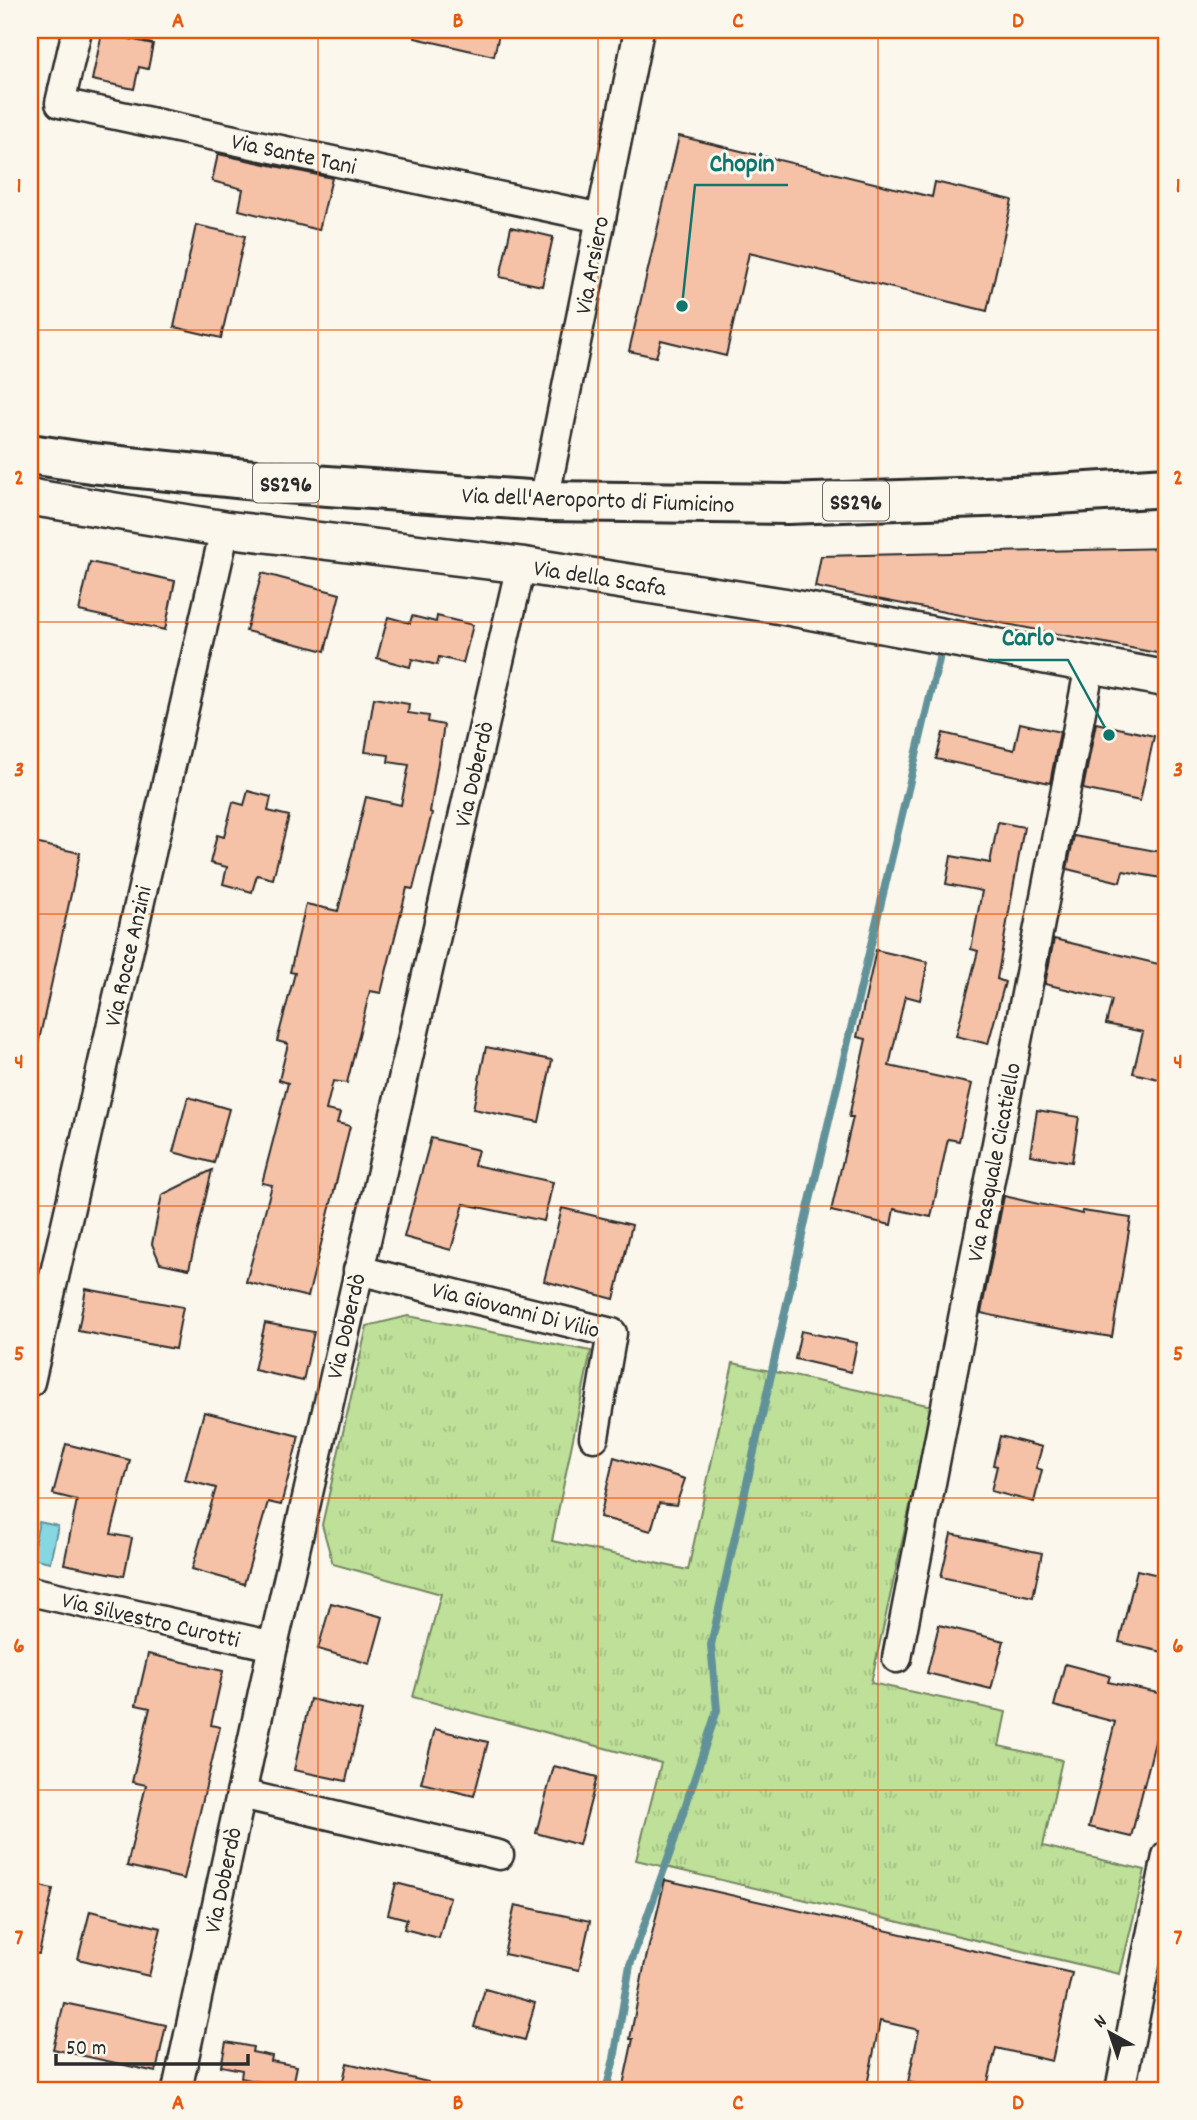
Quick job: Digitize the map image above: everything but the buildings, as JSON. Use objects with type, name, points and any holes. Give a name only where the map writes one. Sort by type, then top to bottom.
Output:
[{"type":"main road","name":"Via dell'Aeroporto di Fiumicino","points":[[30,454],[285,483],[544,501],[787,503],[1041,495],[1167,487]]},
{"type":"street","name":"Via Sante Tani","points":[[77,30],[61,103],[600,218]]},
{"type":"street","name":"Via Arsiero","points":[[544,501],[639,30]]},
{"type":"street","name":"Via della Scafa","points":[[30,497],[225,530],[521,565],[782,606],[1167,678]]},
{"type":"street","name":"Via Rocce Anzini","points":[[30,1382],[225,530]]},
{"type":"street","name":"Via Doberdò","points":[[177,2090],[273,1646],[521,565]]},
{"type":"street","name":"Via Pasquale Cicatiello","points":[[897,1658],[1090,665]]},
{"type":"street","name":"Via Giovanni Di Vilio","points":[[358,1270],[612,1333],[594,1437]]},
{"type":"street","name":"Via Silvestro Curotti","points":[[30,1591],[273,1646]]},
{"type":"street","points":[[241,1794],[499,1855]]},
{"type":"street","points":[[1120,2090],[1167,1856]]},
{"type":"green space","points":[[408,1316],[591,1351],[552,1541],[688,1570],[733,1363],[932,1406],[871,1683],[1006,1712],[999,1746],[1062,1760],[1043,1846],[1145,1870],[1120,1974],[636,1860],[661,1763],[413,1697],[441,1594],[333,1564],[322,1525],[367,1326]]},
{"type":"water","points":[[39,1522],[58,1526],[50,1562],[31,1558]]},
{"type":"waterway","points":[[606,2090],[630,1965],[717,1710],[711,1645],[807,1213],[940,655]]},
{"type":"place","name":"Chopin","points":[[682,306]]},
{"type":"place","name":"Carlo","points":[[1109,735]]}]
